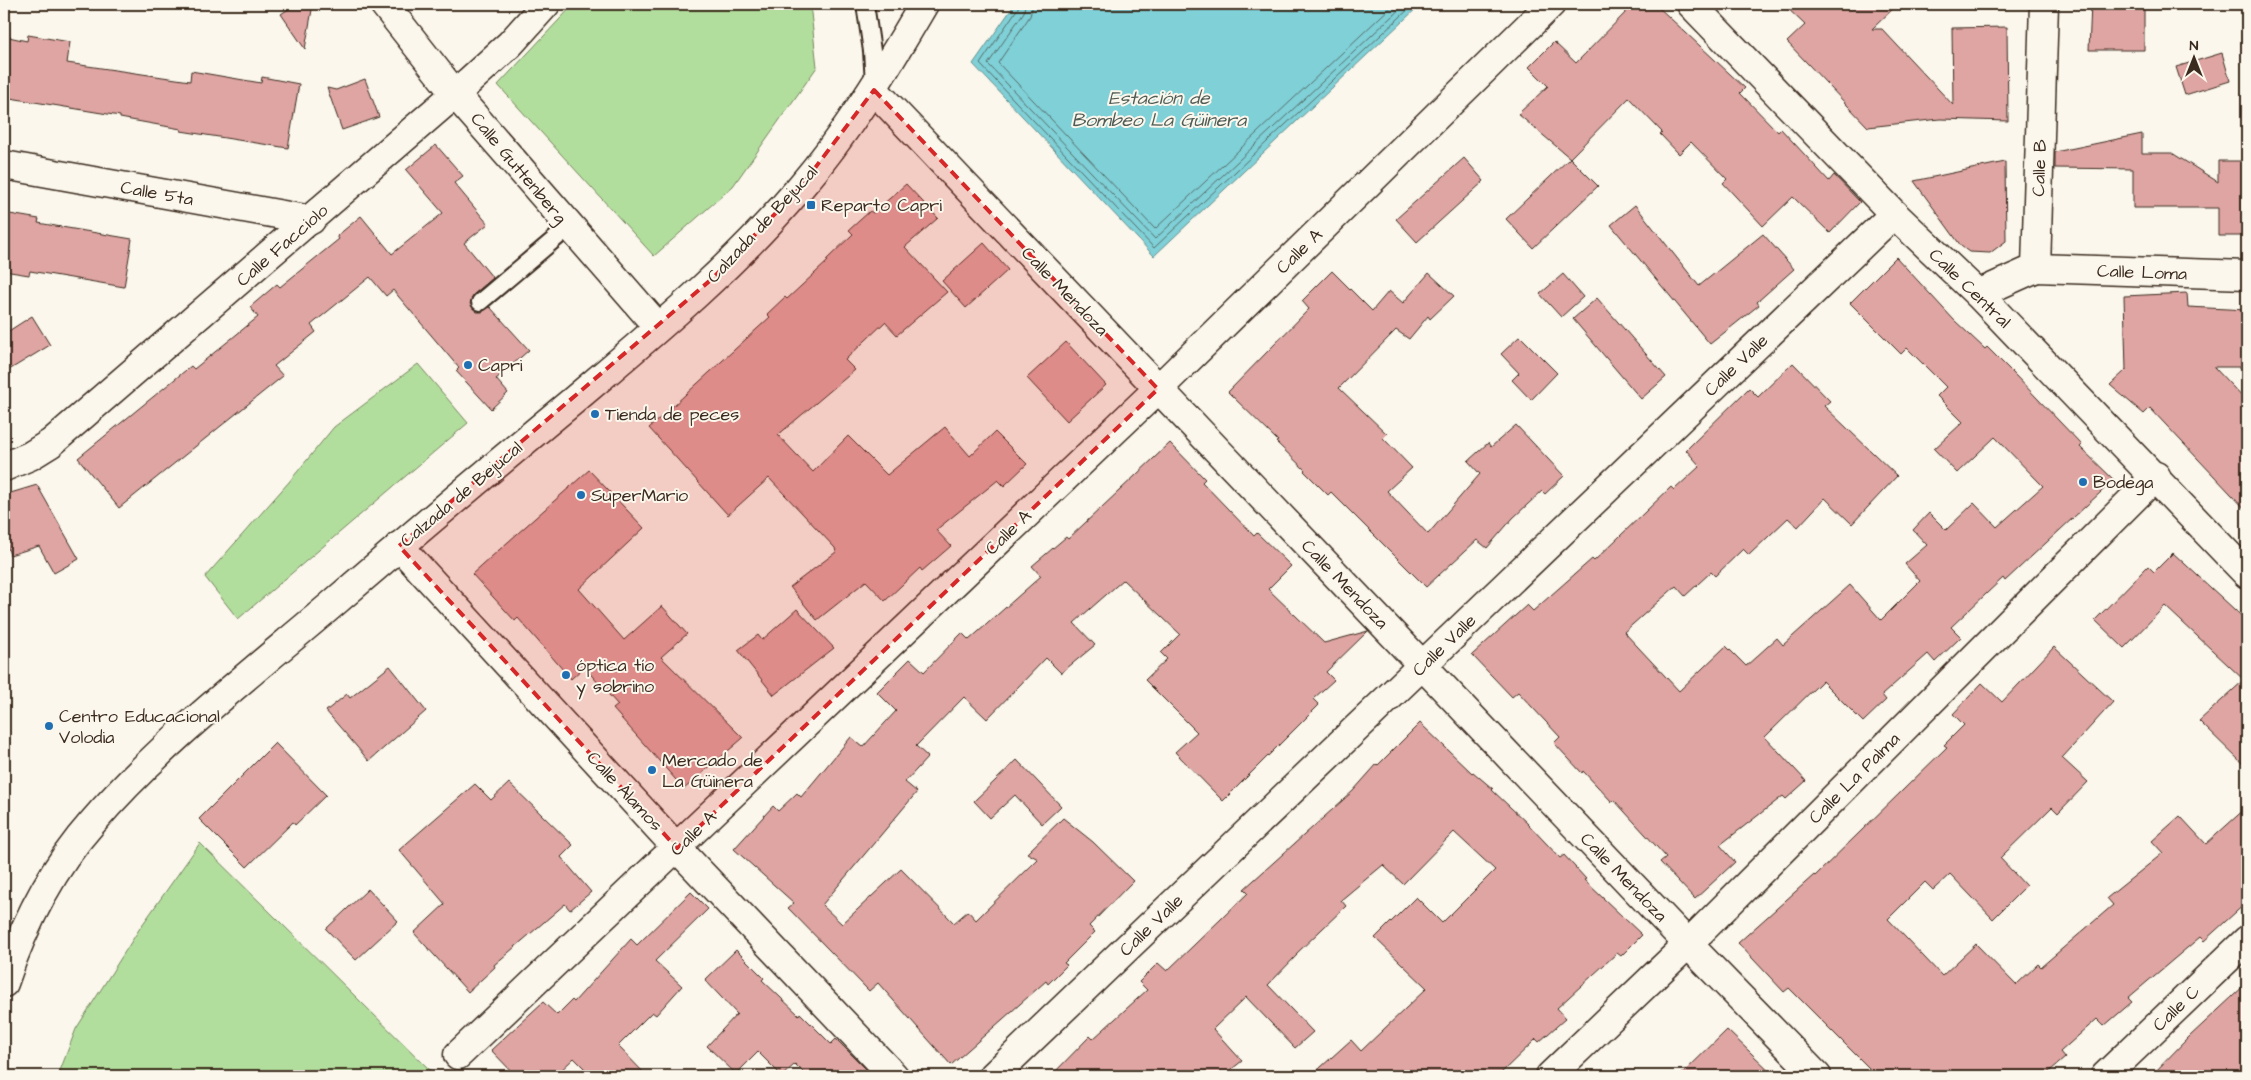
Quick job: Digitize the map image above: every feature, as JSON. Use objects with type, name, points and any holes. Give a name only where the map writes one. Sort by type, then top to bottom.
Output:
[{"type":"street","name":"Calle Guttenberg","points":[[384,4],[456,94],[569,227],[658,327]]},
{"type":"street","name":"Calle Facciolo","points":[[4,467],[30,456],[51,443],[456,94],[510,44],[546,4]]},
{"type":"street","name":"Calzada de Bejucal","points":[[4,984],[31,915],[55,875],[90,825],[132,780],[209,709],[713,278],[799,189],[874,90],[924,4]]},
{"type":"street","name":"Calle A","points":[[458,1054],[1158,389],[1551,4]]},
{"type":"street","name":"Calle Central","points":[[1691,4],[1894,214],[1978,294],[2156,476],[2247,574]]},
{"type":"street","name":"Calle B","points":[[2036,268],[2044,4]]},
{"type":"street","name":"Calle Mendoza","points":[[874,90],[1688,944],[1818,1076]]},
{"type":"street","name":"Calle 5ta","points":[[4,165],[311,220]]},
{"type":"street","name":"Calle Valle","points":[[993,1076],[1894,214]]},
{"type":"street","name":"Calle Loma","points":[[2036,268],[2247,275]]},
{"type":"street","points":[[1978,294],[2036,268]]},
{"type":"street","name":"Calle La Palma","points":[[1550,1076],[1688,944],[2156,476]]},
{"type":"street","name":"Calle Álamos","points":[[399,546],[677,848],[894,1076]]},
{"type":"street","name":"Calle C","points":[[2105,1076],[2247,940]]},
{"type":"lane","points":[[865,4],[872,51],[874,90]]},
{"type":"lane","points":[[480,302],[569,227]]},
{"type":"highlighted area","points":[[874,90],[1158,389],[677,848],[399,546],[713,278],[799,189]]},
{"type":"green space","points":[[574,4],[810,4],[817,67],[733,186],[654,256],[498,85]]},
{"type":"green space","points":[[418,364],[468,423],[238,619],[205,577],[289,482],[334,427]]},
{"type":"green space","points":[[200,843],[436,1076],[58,1076],[76,1029],[140,928]]},
{"type":"water","name":"Estación de Bombeo La Güinera","points":[[1015,4],[1421,4],[1154,256],[973,64]]},
{"type":"building","points":[[296,4],[313,4],[305,49],[281,14]]},
{"type":"building","points":[[1634,4],[1655,4],[1745,88],[1740,93],[1778,132],[1781,129],[1829,181],[1834,175],[1860,202],[1830,233],[1793,197],[1763,226],[1723,183],[1727,179],[1691,142],[1679,154],[1660,134],[1662,132],[1629,98],[1570,158],[1518,114],[1548,86],[1529,67],[1554,42],[1576,63]]},
{"type":"building","points":[[1783,4],[1898,4],[1872,29],[1882,29],[1953,105],[1952,28],[2007,27],[2008,121],[1940,119],[1868,127],[1787,42],[1805,25]]},
{"type":"building","points":[[2091,4],[2144,4],[2144,50],[2089,50]]},
{"type":"building","points":[[28,35],[70,42],[67,63],[190,81],[191,71],[261,83],[262,77],[299,84],[288,148],[181,131],[181,129],[120,118],[120,116],[4,97],[4,36],[27,41]]},
{"type":"building","points":[[2222,53],[2230,81],[2185,95],[2176,67]]},
{"type":"building","points":[[365,79],[379,117],[342,130],[327,88],[336,90]]},
{"type":"building","points":[[2142,134],[2142,153],[2172,153],[2218,182],[2218,161],[2247,161],[2247,236],[2218,236],[2218,208],[2133,208],[2133,169],[2055,168],[2055,152]]},
{"type":"building","points":[[436,145],[463,176],[454,183],[488,224],[464,243],[493,278],[473,295],[470,304],[477,312],[482,312],[490,307],[529,350],[496,379],[508,393],[491,409],[456,371],[459,368],[393,290],[386,296],[370,277],[311,325],[316,332],[274,366],[283,376],[119,508],[78,458],[191,366],[194,369],[258,317],[250,307],[277,284],[280,287],[339,239],[337,236],[361,216],[392,254],[443,213],[406,170]]},
{"type":"building","points":[[1464,158],[1484,181],[1417,242],[1396,219]]},
{"type":"building","points":[[1570,158],[1598,186],[1533,248],[1506,219]]},
{"type":"building","points":[[2005,162],[2006,241],[1990,253],[1969,252],[1961,246],[1914,181]]},
{"type":"building","points":[[906,184],[938,218],[905,247],[947,292],[897,335],[885,322],[845,360],[855,370],[778,435],[813,472],[848,436],[887,475],[945,427],[970,456],[995,432],[1027,464],[1004,486],[998,480],[936,530],[951,546],[922,571],[920,568],[885,601],[866,581],[817,620],[790,587],[836,552],[835,548],[769,478],[728,515],[649,428],[770,317],[767,314],[785,297],[787,299],[828,261],[826,260],[853,234],[849,230],[870,211],[873,213]]},
{"type":"building","points":[[1635,205],[1699,286],[1763,234],[1794,269],[1757,302],[1759,305],[1710,344],[1611,225]]},
{"type":"building","points":[[4,213],[39,219],[38,223],[132,239],[124,287],[30,271],[29,275],[4,271]]},
{"type":"building","points":[[984,243],[1008,270],[966,308],[942,281]]},
{"type":"building","points":[[1896,257],[1954,320],[1985,349],[1987,347],[2014,374],[2082,445],[2080,447],[2114,480],[2005,581],[2003,578],[1951,627],[1961,637],[1935,662],[1928,654],[1882,695],[1886,700],[1863,722],[1822,681],[1765,737],[1806,781],[1786,799],[1783,796],[1720,845],[1735,862],[1695,899],[1660,862],[1666,857],[1614,800],[1612,802],[1554,743],[1560,737],[1518,692],[1512,697],[1472,655],[1527,605],[1533,611],[1592,559],[1594,561],[1671,487],[1674,490],[1700,466],[1686,450],[1749,388],[1758,397],[1793,363],[1830,401],[1824,406],[1897,476],[1852,524],[1825,498],[1798,527],[1788,518],[1749,555],[1743,549],[1715,576],[1711,572],[1685,596],[1676,586],[1624,632],[1679,691],[1726,646],[1746,666],[1777,638],[1783,645],[1850,585],[1881,620],[1920,581],[1905,564],[1927,545],[1913,530],[1929,513],[1946,530],[1974,503],[1997,527],[2043,486],[1995,437],[1957,473],[1934,449],[1963,422],[1937,396],[1946,387],[1907,348],[1901,354],[1850,303]]},
{"type":"building","points":[[1332,271],[1372,311],[1389,291],[1403,303],[1429,273],[1454,296],[1430,319],[1428,316],[1409,339],[1396,330],[1339,388],[1387,434],[1383,438],[1412,468],[1387,491],[1428,534],[1480,474],[1468,461],[1488,443],[1491,447],[1516,425],[1564,476],[1545,494],[1542,491],[1513,518],[1487,548],[1477,540],[1426,587],[1331,492],[1328,495],[1276,442],[1278,441],[1228,392],[1309,309],[1302,301]]},
{"type":"building","points":[[1563,274],[1583,297],[1561,317],[1540,294]]},
{"type":"building","points":[[2187,293],[2188,307],[2247,310],[2247,367],[2214,367],[2247,402],[2247,511],[2150,408],[2144,414],[2110,385],[2126,370],[2124,296]]},
{"type":"building","points":[[1597,298],[1666,377],[1641,399],[1573,319]]},
{"type":"building","points":[[32,316],[50,345],[4,373],[4,334]]},
{"type":"building","points":[[1520,336],[1557,373],[1531,400],[1512,380],[1519,373],[1501,354]]},
{"type":"building","points":[[1066,342],[1106,385],[1067,421],[1027,378]]},
{"type":"building","points":[[1170,443],[1205,479],[1202,482],[1254,536],[1257,533],[1291,566],[1268,589],[1324,643],[1368,631],[1326,672],[1334,680],[1313,699],[1319,705],[1223,801],[1175,752],[1197,732],[1145,680],[1167,659],[1161,653],[1180,634],[1123,580],[1074,623],[1095,645],[1061,673],[1046,658],[987,719],[964,697],[916,746],[928,757],[905,782],[917,792],[822,905],[842,924],[901,869],[954,923],[968,911],[976,920],[1038,859],[1027,853],[1063,818],[1093,842],[1133,881],[1089,926],[1095,932],[1064,963],[1067,965],[1048,984],[1046,981],[951,1065],[878,983],[869,991],[788,908],[794,903],[734,849],[773,806],[778,811],[797,793],[801,797],[851,737],[863,747],[896,711],[877,692],[910,659],[924,672],[962,633],[969,640],[1041,576],[1032,566],[1066,537],[1068,539]]},
{"type":"building","points":[[589,470],[644,528],[579,589],[624,640],[662,606],[687,634],[661,657],[743,738],[684,789],[613,709],[618,705],[584,667],[571,679],[518,618],[515,621],[472,574]]},
{"type":"building","points":[[37,485],[79,559],[54,573],[39,546],[10,555],[4,536],[4,495]]},
{"type":"building","points":[[2173,553],[2247,621],[2247,768],[2199,721],[2244,680],[2165,606],[2124,648],[2095,620],[2148,566],[2154,572]]},
{"type":"building","points":[[797,609],[834,648],[774,695],[738,650],[758,635],[762,640]]},
{"type":"building","points":[[2054,647],[2113,702],[2062,758],[2088,782],[2058,813],[2052,807],[2000,858],[2026,886],[1993,919],[1950,874],[1933,890],[1925,882],[1888,919],[1942,976],[1976,944],[2016,985],[2038,964],[2041,967],[2113,905],[2107,898],[2163,853],[2152,841],[2180,816],[2206,844],[2247,807],[2247,902],[2204,941],[2200,937],[2128,998],[2132,1002],[2104,1026],[2097,1019],[2060,1052],[2065,1058],[2044,1076],[1877,1076],[1789,988],[1784,992],[1738,943],[1815,876],[1947,747],[1944,745],[1964,725],[1953,714],[1982,683],[2002,702]]},
{"type":"building","points":[[390,666],[426,711],[369,761],[326,711],[347,694],[350,698]]},
{"type":"building","points":[[1420,723],[1472,773],[1493,789],[1560,858],[1564,855],[1586,879],[1584,880],[1642,935],[1621,956],[1617,953],[1557,1008],[1566,1018],[1539,1042],[1536,1039],[1498,1076],[1311,1076],[1351,1040],[1361,1051],[1427,988],[1375,938],[1416,897],[1442,923],[1495,870],[1454,832],[1403,884],[1383,865],[1341,900],[1346,906],[1296,954],[1268,985],[1313,1032],[1295,1048],[1246,997],[1213,1029],[1242,1061],[1223,1076],[1051,1076],[1090,1036],[1093,1039],[1147,990],[1139,982],[1158,963],[1167,971],[1248,893],[1244,889],[1353,791],[1377,764]]},
{"type":"building","points":[[275,743],[326,795],[295,825],[293,822],[247,867],[199,819]]},
{"type":"building","points":[[1017,760],[1061,806],[1042,824],[1015,795],[990,818],[974,801]]},
{"type":"building","points":[[509,783],[573,845],[561,857],[591,892],[570,910],[565,904],[494,965],[495,967],[468,992],[414,933],[445,904],[399,850],[475,784],[491,800]]},
{"type":"building","points":[[368,889],[398,921],[356,960],[326,929]]},
{"type":"building","points":[[691,892],[708,909],[655,961],[682,986],[656,1015],[652,1012],[618,1046],[647,1076],[592,1076],[574,1058],[555,1076],[516,1076],[491,1050],[543,1002],[557,1015],[572,1000],[574,1002],[631,939],[637,945]]},
{"type":"building","points":[[736,950],[764,978],[762,980],[799,1015],[800,1013],[831,1044],[836,1039],[873,1076],[807,1076],[795,1064],[782,1076],[758,1052],[736,1074],[707,1046],[737,1014],[705,980]]},
{"type":"building","points":[[2247,983],[2247,1076],[2151,1076],[2189,1037]]},
{"type":"building","points":[[1727,1030],[1775,1076],[1680,1076]]},
{"type":"place","name":"Reparto Capri","points":[[811,205]]},
{"type":"place","name":"Capri","points":[[468,365]]},
{"type":"place","name":"Tienda de peces","points":[[595,414]]},
{"type":"place","name":"Bodega","points":[[2083,482]]},
{"type":"place","name":"SuperMario","points":[[581,495]]},
{"type":"place","name":"óptica tío y sobrino","points":[[566,675]]},
{"type":"place","name":"Centro Educacional Volodia","points":[[49,726]]},
{"type":"place","name":"Mercado de La Güinera","points":[[652,770]]}]
